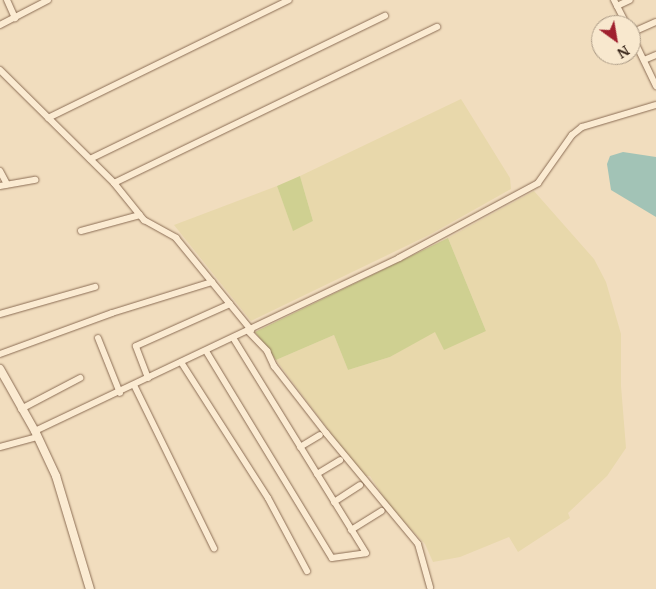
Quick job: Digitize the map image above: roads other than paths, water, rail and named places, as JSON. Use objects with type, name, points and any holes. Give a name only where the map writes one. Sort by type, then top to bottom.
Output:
[{"type":"street","points":[[7,0],[15,18]]},
{"type":"street","points":[[0,26],[48,0]]},
{"type":"street","points":[[48,118],[289,0]]},
{"type":"street","points":[[622,15],[615,3],[630,0]]},
{"type":"street","points":[[90,159],[385,16]]},
{"type":"street","points":[[641,29],[656,22]]},
{"type":"street","points":[[114,183],[437,27]]},
{"type":"street","points":[[641,54],[656,86]]},
{"type":"street","points":[[644,60],[656,55]]},
{"type":"street","points":[[0,70],[114,183],[140,215],[176,238],[230,304],[249,331],[267,350],[274,366],[326,433],[418,544],[430,586]]},
{"type":"street","points":[[0,447],[37,434],[148,378],[399,258],[538,183],[572,135],[582,127],[656,105]]},
{"type":"street","points":[[0,171],[4,185],[35,180]]},
{"type":"street","points":[[81,232],[140,215]]},
{"type":"street","points":[[0,354],[112,313],[212,282]]},
{"type":"street","points":[[0,314],[95,287]]},
{"type":"street","points":[[148,378],[136,346],[230,304]]},
{"type":"street","points":[[98,338],[120,392]]},
{"type":"street","points":[[206,351],[332,558],[366,553],[233,338]]},
{"type":"street","points":[[181,362],[268,498],[307,570]]},
{"type":"street","points":[[0,369],[21,409],[37,434],[56,476],[90,589]]},
{"type":"street","points":[[21,409],[80,378]]},
{"type":"street","points":[[134,385],[214,548]]},
{"type":"street","points":[[300,447],[320,435]]},
{"type":"street","points":[[317,474],[340,460]]},
{"type":"street","points":[[334,502],[360,485]]},
{"type":"street","points":[[351,530],[381,511]]}]
